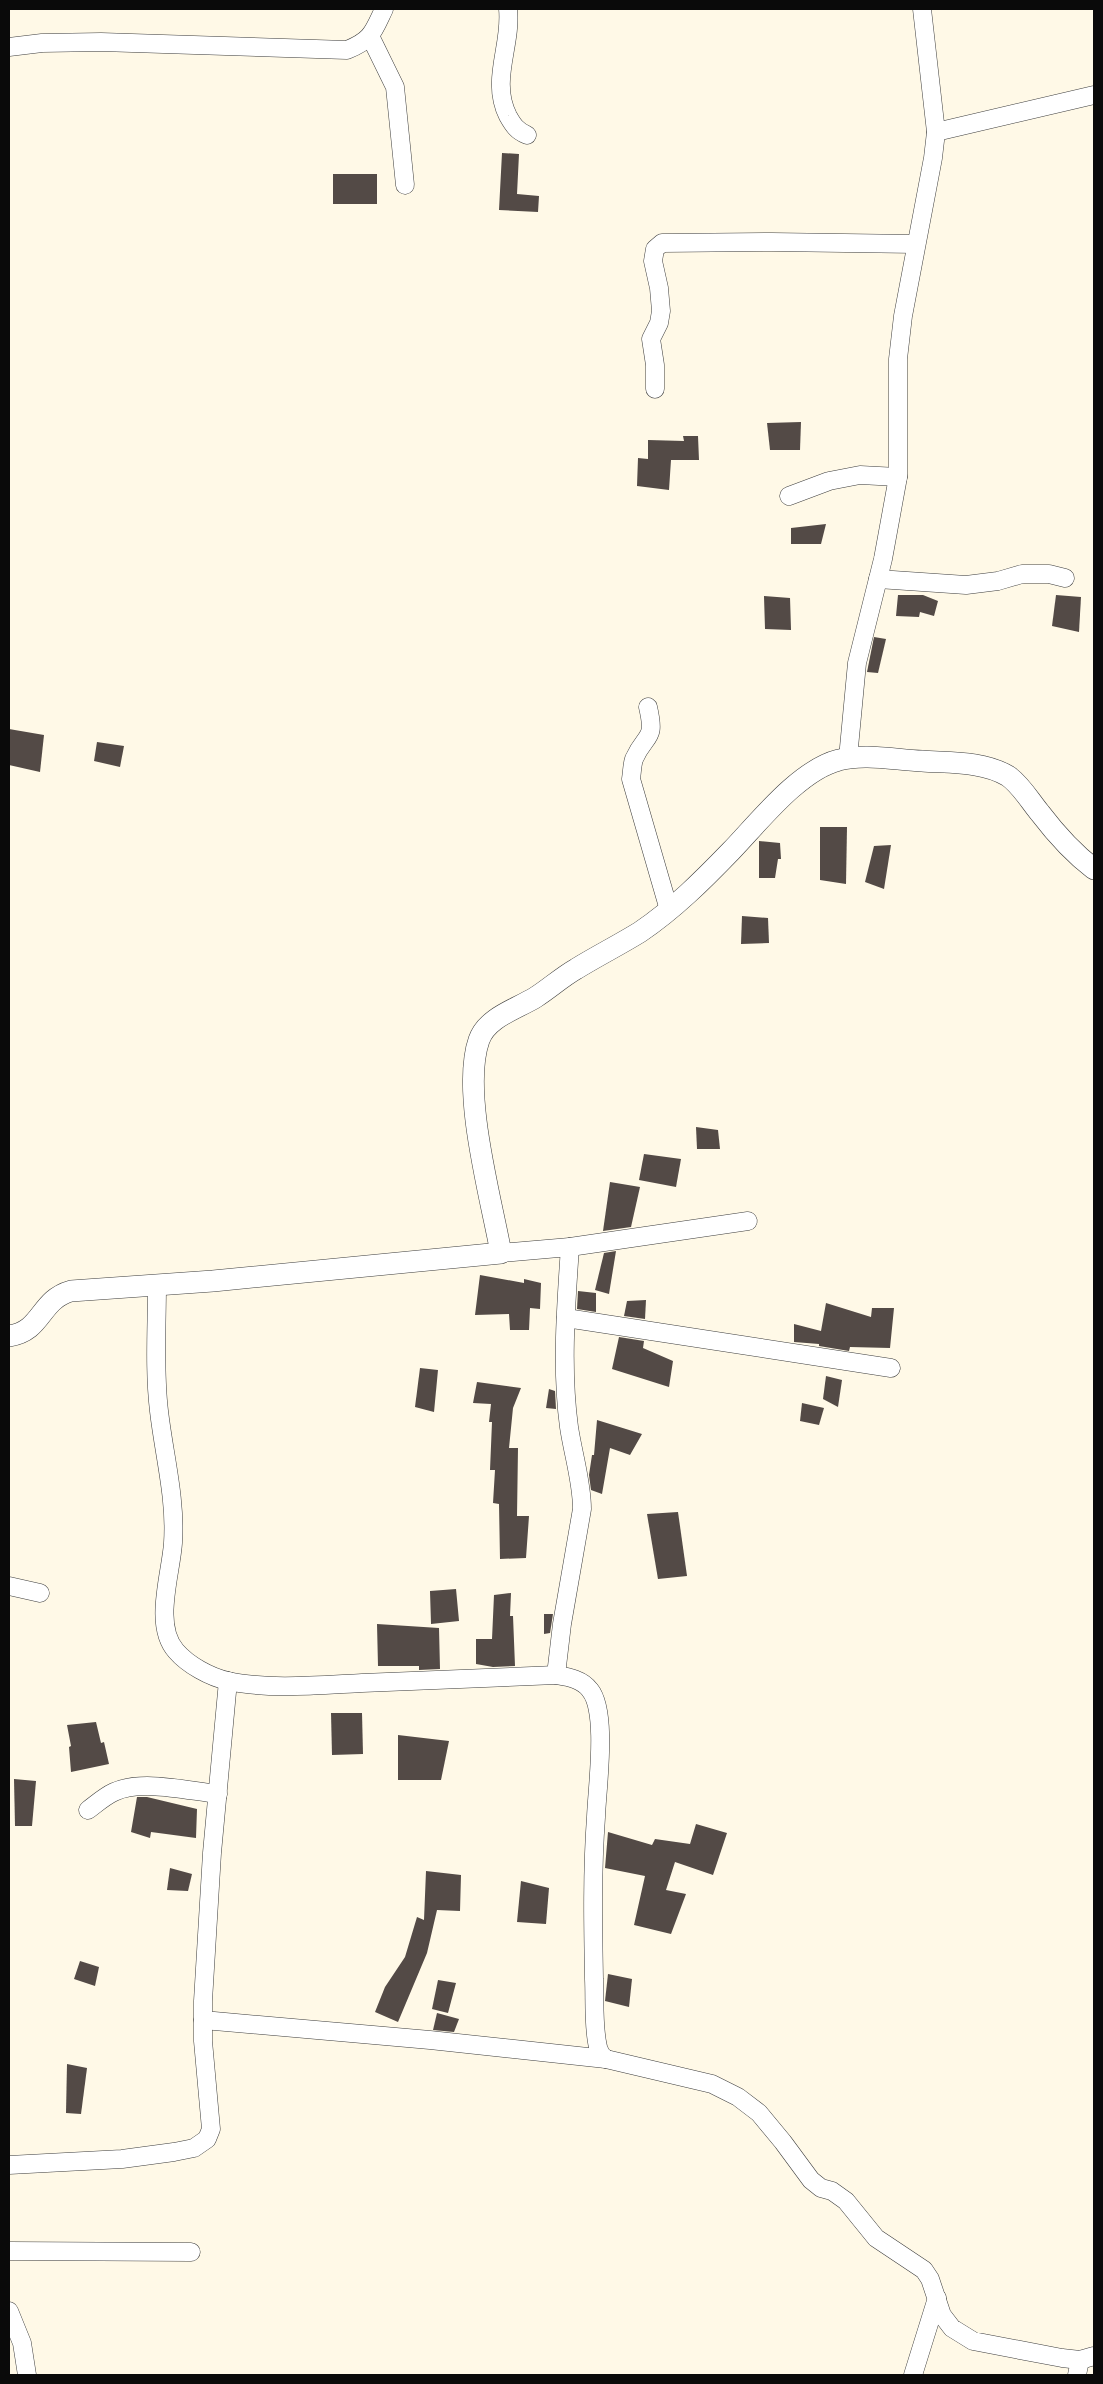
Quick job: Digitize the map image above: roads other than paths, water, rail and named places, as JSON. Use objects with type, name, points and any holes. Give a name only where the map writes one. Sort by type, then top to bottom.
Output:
[{"type":"street","points":[[9,47],[42,43],[101,42],[324,51],[348,50],[363,44],[370,36],[384,9]]},
{"type":"street","points":[[508,9],[510,23],[501,67],[502,103],[512,124],[519,132],[526,135]]},
{"type":"street","points":[[848,758],[857,663],[878,579],[898,477],[898,359],[903,316],[933,158],[936,132],[922,9]]},
{"type":"street","points":[[370,36],[395,87],[405,185]]},
{"type":"street","points":[[936,132],[1094,95]]},
{"type":"street","points":[[655,389],[655,365],[651,339],[659,323],[660,311],[659,288],[653,261],[656,249],[662,243],[916,244]]},
{"type":"street","points":[[789,496],[829,481],[860,475],[898,477]]},
{"type":"street","points":[[878,579],[966,585],[998,581],[1022,574],[1049,574],[1066,578]]},
{"type":"street","points":[[648,707],[652,730],[648,740],[633,761],[632,779],[669,910]]},
{"type":"street","points":[[501,1253],[474,1110],[476,1051],[483,1032],[488,1025],[542,994],[574,970],[627,940],[669,910],[703,879],[789,790],[827,765],[848,758],[966,764],[996,771],[1009,777],[1019,787],[1067,845],[1094,869]]},
{"type":"street","points":[[9,1336],[32,1327],[59,1294],[71,1291],[570,1247],[748,1221]]},
{"type":"street","points":[[556,1675],[562,1624],[582,1509],[582,1494],[568,1412],[566,1318],[570,1247]]},
{"type":"street","points":[[156,1285],[158,1408],[174,1507],[173,1543],[165,1601],[166,1631],[175,1650],[192,1665],[228,1681],[320,1685],[556,1675],[571,1677],[590,1690],[596,1702],[600,1760],[594,1853],[593,1934],[597,2043],[601,2055],[606,2059]]},
{"type":"street","points":[[566,1318],[891,1368]]},
{"type":"street","points":[[9,1586],[40,1593]]},
{"type":"street","points":[[9,2166],[122,2158],[174,2152],[194,2148],[207,2139],[211,2129],[203,2020],[218,1794],[228,1681]]},
{"type":"street","points":[[88,1810],[113,1792],[130,1787],[143,1786],[218,1794]]},
{"type":"street","points":[[203,2020],[430,2040],[606,2059],[712,2084],[738,2097],[759,2113],[811,2180],[821,2188],[832,2191],[846,2201],[876,2238],[924,2270],[930,2279],[942,2315],[952,2328],[973,2341],[1084,2364]]},
{"type":"street","points":[[9,2251],[191,2252]]},
{"type":"street","points":[[913,2375],[937,2298]]},
{"type":"street","points":[[9,2311],[22,2344],[27,2375]]}]
